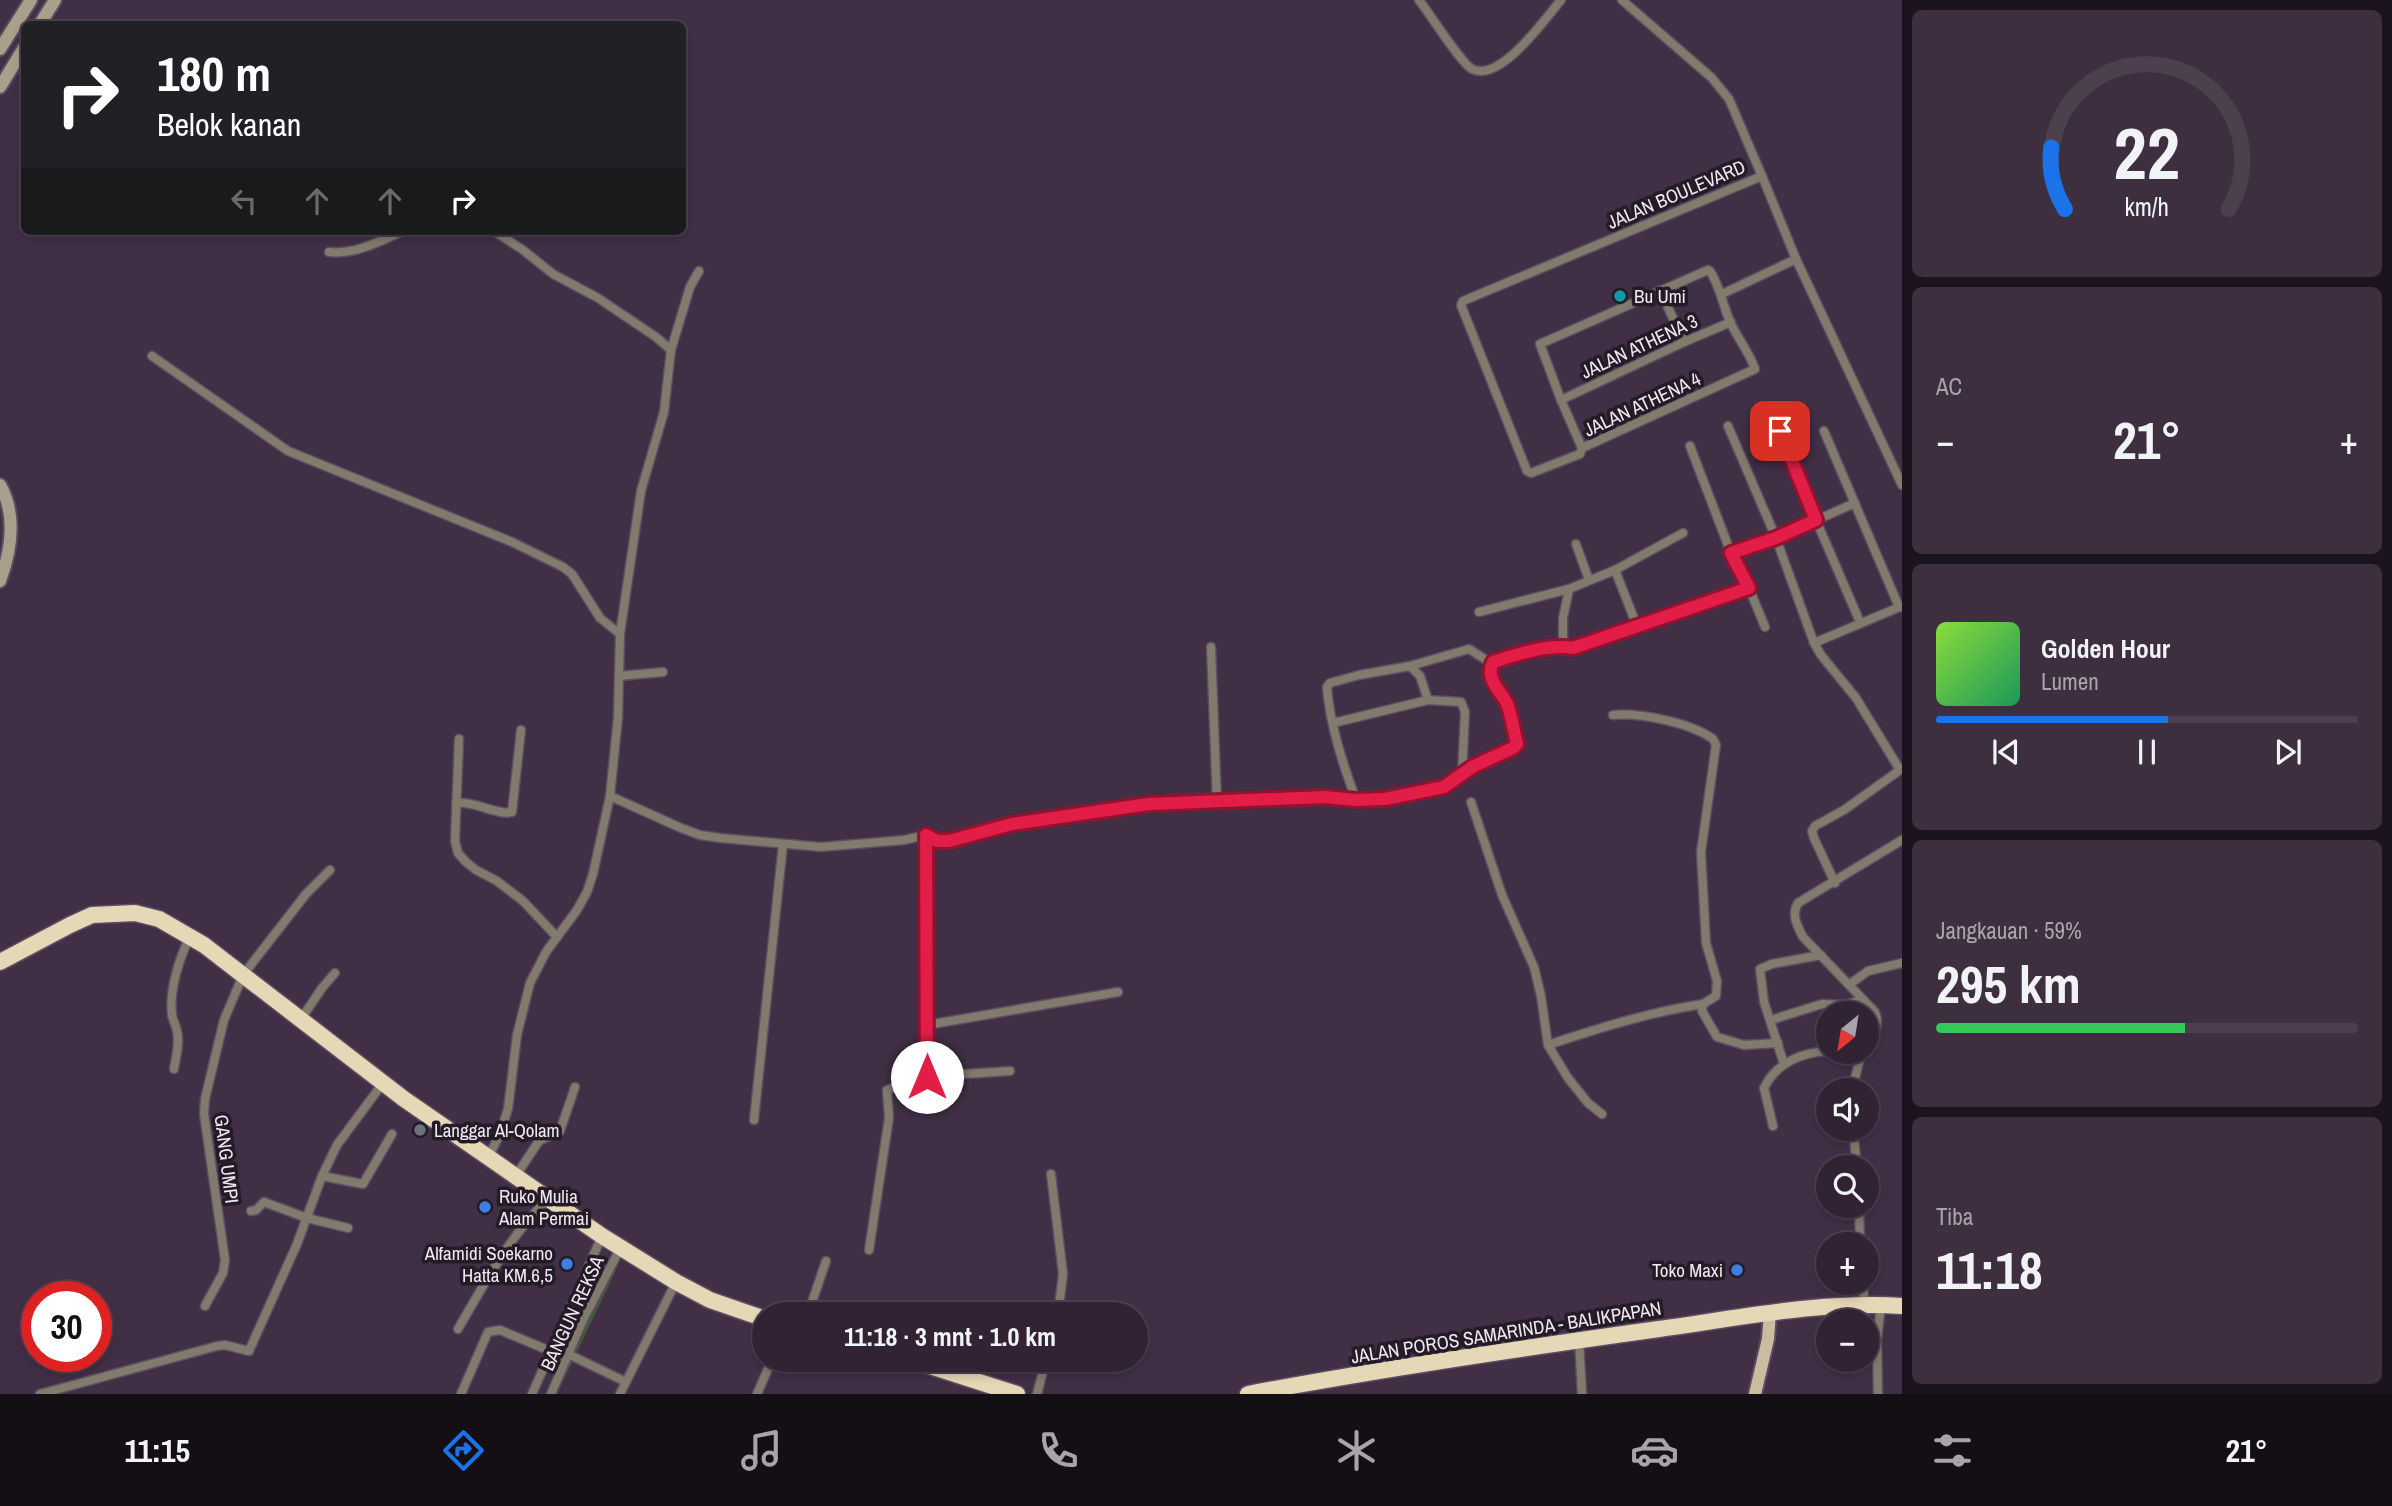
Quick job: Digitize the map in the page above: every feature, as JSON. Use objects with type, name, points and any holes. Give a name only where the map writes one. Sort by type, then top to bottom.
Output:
[{"type":"highway","points":[[3,958],[92,915],[147,915],[190,937],[383,1083],[603,1236],[710,1300],[752,1315]]},
{"type":"highway","name":"JALAN POROS SAMARINDA - BALIKPAPAN","points":[[1249,1394],[1770,1312],[1864,1304],[1902,1306]]},
{"type":"highway","points":[[948,1372],[1017,1394]]},
{"type":"main road","points":[[1755,1394],[1766,1348],[1770,1312]]},
{"type":"street","points":[[0,49],[31,0]]},
{"type":"street","points":[[42,21],[55,0]]},
{"type":"street","points":[[1419,0],[1457,54],[1472,69],[1482,71],[1503,63],[1561,0]]},
{"type":"street","points":[[1622,0],[1712,78],[1729,99],[1762,176]]},
{"type":"street","points":[[0,87],[21,53]]},
{"type":"street","name":"JALAN BOULEVARD","points":[[1531,473],[1527,471],[1460,307],[1463,301],[1762,176],[1796,259],[1902,485]]},
{"type":"street","points":[[329,252],[337,253],[362,247],[392,235]]},
{"type":"street","points":[[500,235],[553,274],[598,298],[671,350]]},
{"type":"street","points":[[1722,294],[1796,259]]},
{"type":"street","points":[[1583,448],[1561,400],[1540,346],[1542,343],[1707,270],[1712,273],[1722,294],[1731,322]]},
{"type":"street","points":[[489,1156],[508,1109],[517,1035],[525,998],[536,968],[587,892],[610,796],[618,717],[620,634],[641,491],[664,412],[671,350],[690,287],[699,271]]},
{"type":"street","points":[[1660,290],[1684,342]]},
{"type":"street","name":"JALAN ATHENA 4","points":[[1531,473],[1580,454],[1583,448],[1755,369],[1751,356],[1731,322]]},
{"type":"street","name":"JALAN ATHENA 3","points":[[1561,400],[1731,322]]},
{"type":"street","points":[[152,356],[288,451],[512,542],[563,567],[572,574],[600,618],[620,634]]},
{"type":"street","points":[[1772,408],[1860,622]]},
{"type":"street","points":[[1728,426],[1776,538],[1814,643],[1821,656],[1856,698],[1901,771],[1844,810],[1815,826],[1812,831],[1835,883]]},
{"type":"street","points":[[1814,643],[1900,607],[1824,431]]},
{"type":"street","points":[[1690,446],[1731,553],[1765,627]]},
{"type":"street","points":[[0,485],[8,499],[11,528],[0,581]]},
{"type":"street","points":[[1731,553],[1776,538],[1855,503]]},
{"type":"street","points":[[1479,612],[1569,589],[1615,569],[1683,533]]},
{"type":"street","points":[[1576,544],[1589,580]]},
{"type":"street","points":[[1615,569],[1637,626]]},
{"type":"street","points":[[1491,663],[1521,653],[1563,646],[1573,648],[1749,588]]},
{"type":"street","points":[[1563,646],[1563,618],[1569,589]]},
{"type":"street","points":[[1211,647],[1217,802]]},
{"type":"street","points":[[610,796],[700,835],[821,847],[904,840],[926,835],[945,842],[1012,824],[1149,804],[1325,797],[1356,800],[1385,799],[1444,787],[1472,767],[1517,744],[1508,704],[1496,690],[1491,663],[1469,649],[1409,666],[1329,683],[1326,687],[1333,723],[1356,800]]},
{"type":"street","points":[[1409,666],[1420,676],[1428,700]]},
{"type":"street","points":[[619,676],[663,672]]},
{"type":"street","points":[[1333,723],[1428,700],[1461,702],[1465,744],[1462,775]]},
{"type":"street","points":[[1548,1045],[1669,1009],[1703,1004],[1716,996],[1717,981],[1706,943],[1700,852],[1716,745],[1713,738],[1707,734],[1682,726],[1634,713],[1613,715]]},
{"type":"street","points":[[456,803],[470,803],[505,813],[513,811],[522,730]]},
{"type":"street","points":[[459,739],[455,841],[458,853],[476,870],[497,881],[523,901],[556,937]]},
{"type":"street","points":[[1471,802],[1502,895],[1534,967],[1548,1045],[1577,1090],[1602,1114]]},
{"type":"street","points":[[926,835],[927,1077]]},
{"type":"street","points":[[1771,1020],[1822,1004],[1843,1005],[1863,1000],[1854,987],[1803,937],[1797,926],[1795,911],[1798,903],[1902,840]]},
{"type":"street","points":[[754,1121],[783,844]]},
{"type":"street","name":"GANG UMPI","points":[[205,1306],[222,1273],[225,1260],[211,1173],[205,1099],[223,1020],[243,975],[306,894],[330,870]]},
{"type":"street","points":[[174,1069],[178,1036],[172,1016],[173,985],[181,956],[190,937]]},
{"type":"street","points":[[1784,1065],[1764,1002],[1760,969],[1772,964],[1821,955]]},
{"type":"street","points":[[1854,987],[1868,971],[1902,963]]},
{"type":"street","points":[[301,1019],[335,973]]},
{"type":"street","points":[[927,1025],[1118,992]]},
{"type":"street","points":[[1703,1004],[1702,1011],[1717,1037],[1744,1045],[1778,1044]]},
{"type":"street","points":[[1773,1126],[1765,1088],[1769,1080],[1784,1065],[1807,1053],[1816,1052]]},
{"type":"street","points":[[869,1250],[889,1118],[887,1090],[927,1077],[1010,1071]]},
{"type":"street","points":[[40,1394],[217,1346],[225,1345],[249,1351],[337,1144],[383,1083]]},
{"type":"street","points":[[516,1177],[539,1141],[560,1131],[575,1087]]},
{"type":"street","points":[[322,1176],[362,1184],[392,1134]]},
{"type":"street","points":[[1051,1174],[1063,1274],[1060,1302]]},
{"type":"street","points":[[458,1329],[500,1259],[532,1214],[548,1199]]},
{"type":"street","points":[[251,1211],[264,1202],[307,1218],[348,1228]]},
{"type":"street","points":[[532,1394],[603,1236]]},
{"type":"street","name":"BANGUN REKSA","points":[[551,1394],[621,1247]]},
{"type":"street","points":[[812,1302],[826,1261]]},
{"type":"street","points":[[620,1394],[676,1282]]},
{"type":"street","points":[[1864,1295],[1864,1304]]},
{"type":"street","points":[[1878,1394],[1876,1367],[1881,1305]]},
{"type":"street","points":[[461,1394],[488,1332],[500,1330],[550,1351]]},
{"type":"street","points":[[1579,1340],[1582,1394]]},
{"type":"street","points":[[568,1354],[626,1382]]},
{"type":"street","points":[[757,1394],[767,1372]]},
{"type":"street","points":[[1037,1394],[1043,1372]]},
{"type":"green space","points":[[608,1262],[617,1268],[557,1394],[548,1394]]},
{"type":"place","name":"Bu Umi","points":[[1620,296]]},
{"type":"place","name":"Langgar Al-Qolam","points":[[420,1130]]},
{"type":"place","name":"Ruko Mulia Alam Permai","points":[[485,1207]]},
{"type":"place","name":"Alfamidi Soekarno Hatta KM.6,5","points":[[567,1264]]},
{"type":"place","name":"Toko Maxi","points":[[1737,1270]]},
{"type":"route","points":[[927,1077],[926,835],[937,841],[949,841],[1012,824],[1149,804],[1325,797],[1385,799],[1444,787],[1466,770],[1517,744],[1508,704],[1496,690],[1491,663],[1541,649],[1563,646],[1573,648],[1749,588],[1731,553],[1776,538],[1816,520],[1780,431]]}]
